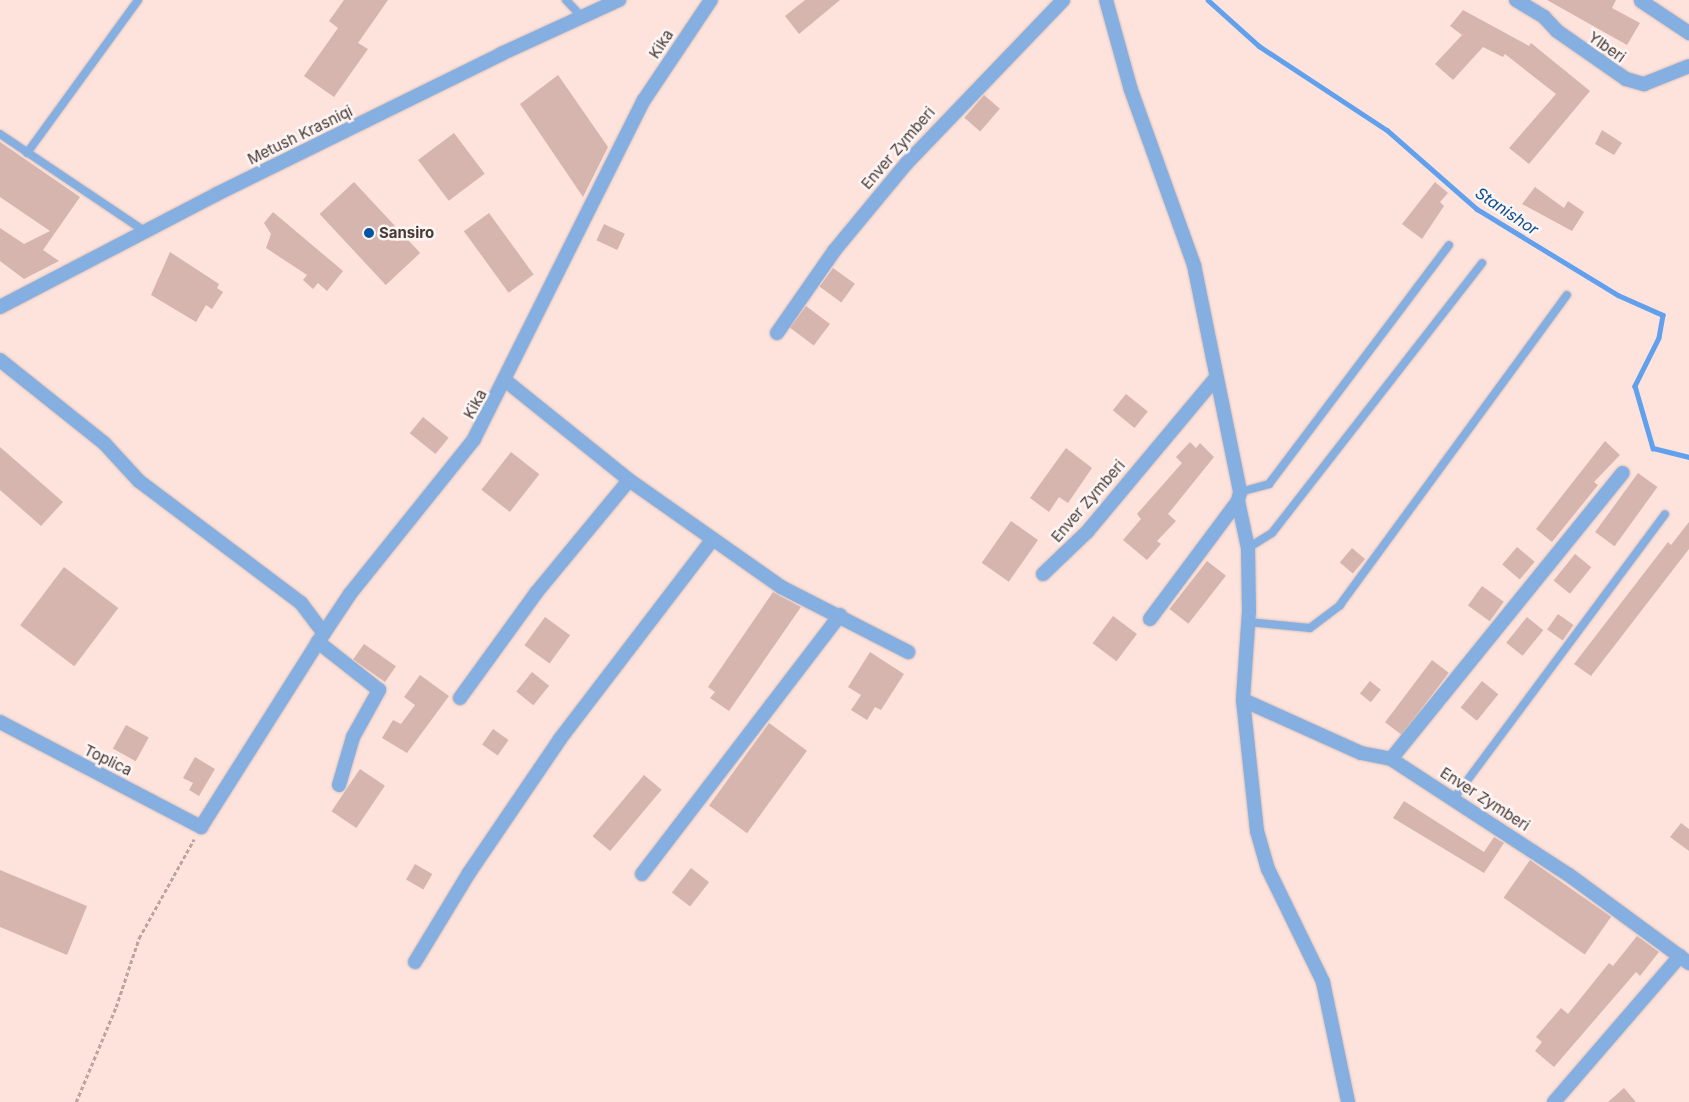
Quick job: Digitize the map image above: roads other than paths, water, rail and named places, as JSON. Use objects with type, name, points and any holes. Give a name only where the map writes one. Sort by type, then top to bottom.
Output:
[{"type":"street","name":"Metush Krasniqi","points":[[0,307],[474,67],[619,0]]},
{"type":"street","name":"Kika","points":[[201,828],[321,637],[474,439],[506,381],[630,125],[712,0]]},
{"type":"street","name":"Enver Zymberi","points":[[777,333],[834,251],[906,164],[1063,0]]},
{"type":"street","points":[[1106,0],[1131,90],[1194,265],[1209,329],[1214,380],[1248,548],[1248,622],[1243,700],[1257,831],[1268,869],[1323,982],[1348,1102]]},
{"type":"street","name":"Ylberi","points":[[1516,0],[1544,17],[1564,36],[1626,79],[1644,84],[1689,66]]},
{"type":"street","points":[[1641,1],[1689,33]]},
{"type":"street","points":[[0,360],[104,443],[139,480],[301,603],[321,637],[379,690],[353,737],[339,785]]},
{"type":"street","name":"Enver Zymberi","points":[[1043,574],[1087,532],[1214,380]]},
{"type":"street","points":[[506,381],[629,480],[712,540],[782,587],[840,615],[908,652]]},
{"type":"street","points":[[1391,759],[1623,473]]},
{"type":"street","points":[[460,698],[536,593],[629,480]]},
{"type":"street","points":[[1150,619],[1239,497]]},
{"type":"street","points":[[415,962],[469,873],[560,739],[712,540]]},
{"type":"street","points":[[642,874],[840,615]]},
{"type":"street","name":"Enver Zymberi","points":[[1243,700],[1361,753],[1391,759],[1455,798],[1685,960]]},
{"type":"street","name":"Toplica","points":[[0,722],[201,828]]},
{"type":"street","points":[[1554,1102],[1685,960]]},
{"type":"lane","points":[[27,153],[138,0]]},
{"type":"lane","points":[[566,0],[582,17]]},
{"type":"lane","points":[[0,134],[146,232]]},
{"type":"lane","points":[[1239,497],[1269,484],[1449,245]]},
{"type":"lane","points":[[1248,548],[1272,533],[1482,263]]},
{"type":"lane","points":[[1248,622],[1310,628],[1340,605],[1567,295]]},
{"type":"lane","points":[[1455,798],[1665,514]]},
{"type":"waterway","name":"Stanishor","points":[[1208,0],[1259,46],[1387,130],[1477,209],[1618,295],[1663,315],[1659,338],[1635,386],[1653,448],[1689,457]]},
{"type":"place","name":"Sansiro","points":[[369,233]]}]
